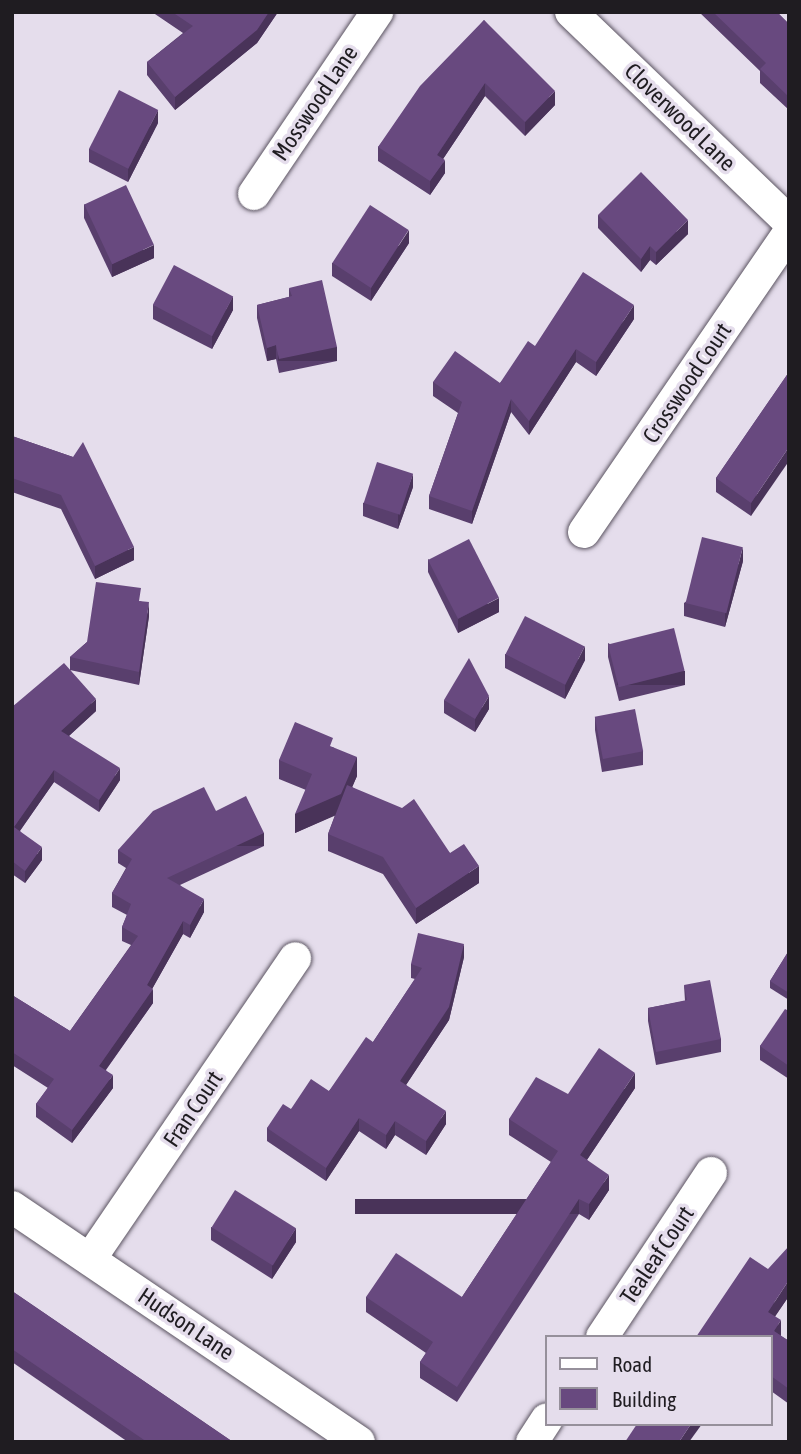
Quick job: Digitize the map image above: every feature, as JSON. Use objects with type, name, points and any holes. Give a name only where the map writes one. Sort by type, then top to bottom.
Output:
[{"type":"street","name":"Mosswood Lane","points":[[254,194],[377,12]]},
{"type":"street","name":"Cloverwood Lane","points":[[571,12],[789,222]]},
{"type":"street","name":"Crosswood Court","points":[[584,532],[789,233]]},
{"type":"street","name":"Fran Court","points":[[90,1259],[295,958]]},
{"type":"street","name":"Tealeaf Court","points":[[603,1335],[712,1173]]},
{"type":"street","name":"Hudson Lane","points":[[12,1207],[359,1442]]},
{"type":"street","points":[[532,1442],[546,1421]]},
{"type":"building","points":[[172,12],[269,12],[257,30],[175,97],[147,62],[193,26]]},
{"type":"building","points":[[713,12],[777,12],[789,24],[789,97],[760,69],[766,63]]},
{"type":"building","points":[[484,20],[555,91],[525,122],[485,83],[437,155],[445,160],[430,181],[378,147],[420,86]]},
{"type":"building","points":[[119,90],[158,110],[128,169],[89,149]]},
{"type":"building","points":[[641,172],[688,220],[656,252],[650,246],[641,259],[598,215]]},
{"type":"building","points":[[126,185],[154,245],[112,264],[84,204]]},
{"type":"building","points":[[370,205],[409,230],[371,288],[332,263]]},
{"type":"building","points":[[174,265],[233,296],[212,336],[153,305]]},
{"type":"building","points":[[583,272],[634,305],[596,362],[576,349],[529,421],[511,399],[472,511],[429,496],[462,402],[433,382],[455,351],[500,383],[528,341],[535,346]]},
{"type":"building","points":[[322,280],[337,347],[279,359],[276,345],[267,348],[257,305],[292,296],[289,288]]},
{"type":"building","points":[[789,372],[789,447],[751,503],[716,478]]},
{"type":"building","points":[[12,436],[73,457],[83,442],[134,547],[95,566],[61,495],[12,478]]},
{"type":"building","points":[[377,462],[413,474],[400,515],[364,503]]},
{"type":"building","points":[[702,537],[743,547],[726,613],[686,603]]},
{"type":"building","points":[[469,539],[499,598],[458,619],[428,560]]},
{"type":"building","points":[[96,582],[141,588],[139,601],[149,602],[139,672],[70,657],[87,642]]},
{"type":"building","points":[[525,616],[585,646],[565,685],[505,654]]},
{"type":"building","points":[[674,628],[685,671],[619,687],[608,644]]},
{"type":"building","points":[[469,658],[489,696],[475,719],[444,700]]},
{"type":"building","points":[[64,663],[96,699],[61,731],[120,768],[99,800],[54,770],[14,827],[42,847],[25,871],[12,861],[12,707]]},
{"type":"building","points":[[635,709],[643,751],[603,759],[595,717]]},
{"type":"building","points":[[295,722],[333,738],[330,746],[357,757],[341,794],[295,814],[312,774],[279,760]]},
{"type":"building","points":[[347,785],[402,808],[414,799],[450,853],[464,844],[479,866],[416,908],[383,857],[328,834]]},
{"type":"building","points":[[204,787],[216,811],[246,796],[264,833],[167,878],[204,899],[190,925],[183,921],[147,985],[153,989],[99,1066],[113,1075],[72,1130],[36,1104],[54,1079],[12,1052],[12,995],[70,1031],[138,936],[122,927],[131,904],[112,893],[132,859],[118,850],[153,811]]},
{"type":"building","points":[[418,933],[464,944],[449,1007],[400,1081],[446,1111],[426,1141],[395,1121],[386,1135],[359,1118],[326,1168],[267,1128],[283,1104],[291,1109],[311,1079],[329,1091],[366,1037],[373,1042],[422,968],[411,964]]},
{"type":"building","points":[[789,952],[789,993],[770,981]]},
{"type":"building","points":[[710,980],[721,1039],[656,1052],[648,1008],[687,1000],[684,985]]},
{"type":"building","points":[[785,1009],[789,1011],[789,1066],[760,1046]]},
{"type":"building","points":[[599,1048],[635,1073],[580,1155],[609,1175],[589,1204],[579,1199],[457,1387],[420,1362],[433,1342],[366,1297],[396,1253],[462,1297],[558,1151],[509,1119],[536,1077],[568,1094]]},
{"type":"building","points":[[235,1190],[296,1228],[273,1265],[212,1227]]},
{"type":"building","points":[[789,1246],[789,1280],[768,1312],[781,1320],[774,1331],[789,1341],[789,1389],[773,1377],[773,1335],[697,1335],[750,1257],[768,1269]]},
{"type":"building","points":[[12,1291],[233,1442],[147,1442],[12,1349]]},
{"type":"building","points":[[636,1426],[690,1426],[679,1442],[625,1442]]}]
